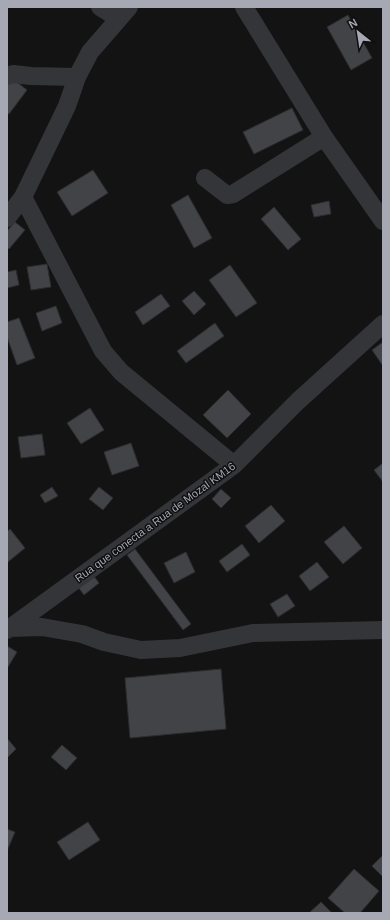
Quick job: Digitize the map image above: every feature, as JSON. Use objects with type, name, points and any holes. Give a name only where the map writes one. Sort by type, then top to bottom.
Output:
[{"type":"street","points":[[7,218],[23,197],[66,106],[77,77],[90,52],[123,13],[100,7]]},
{"type":"street","points":[[244,7],[324,137],[383,221]]},
{"type":"street","points":[[7,76],[13,74],[77,77]]},
{"type":"street","points":[[205,178],[227,195],[233,194],[324,137]]},
{"type":"street","points":[[23,197],[103,351],[121,372],[234,465]]},
{"type":"street","name":"Rua que conecta a Rua de Mozal KM16","points":[[8,628],[234,465],[298,401],[383,324]]},
{"type":"street","points":[[8,628],[42,627],[82,634],[104,642],[140,650],[180,648],[253,633],[383,630]]},
{"type":"building","points":[[348,15],[372,58],[351,70],[327,27]]},
{"type":"building","points":[[9,76],[27,90],[9,114],[7,113],[7,79]]},
{"type":"building","points":[[292,108],[303,130],[254,154],[243,132]]},
{"type":"building","points":[[93,170],[108,193],[72,216],[57,192]]},
{"type":"building","points":[[188,195],[212,238],[194,248],[171,205]]},
{"type":"building","points":[[329,201],[331,214],[314,217],[311,205]]},
{"type":"building","points":[[274,207],[301,239],[288,250],[261,219]]},
{"type":"building","points":[[15,222],[25,230],[9,249],[7,247],[7,231]]},
{"type":"building","points":[[47,264],[51,287],[31,290],[27,267]]},
{"type":"building","points":[[230,265],[257,303],[236,317],[209,280]]},
{"type":"building","points":[[16,270],[19,285],[7,288],[7,272]]},
{"type":"building","points":[[194,291],[206,304],[194,315],[182,301]]},
{"type":"building","points":[[161,294],[170,306],[143,325],[135,312]]},
{"type":"building","points":[[56,306],[62,323],[42,331],[36,313]]},
{"type":"building","points":[[19,318],[35,358],[17,365],[7,337],[7,322]]},
{"type":"building","points":[[215,323],[224,336],[186,363],[177,351]]},
{"type":"building","points":[[383,342],[383,366],[372,350]]},
{"type":"building","points":[[228,390],[251,414],[227,438],[203,415]]},
{"type":"building","points":[[90,408],[104,430],[81,444],[67,423]]},
{"type":"building","points":[[42,434],[45,455],[21,458],[18,437]]},
{"type":"building","points":[[131,443],[139,466],[112,475],[104,452]]},
{"type":"building","points":[[383,463],[383,482],[374,470]]},
{"type":"building","points":[[52,487],[58,496],[45,503],[40,495]]},
{"type":"building","points":[[99,487],[113,498],[103,510],[89,499]]},
{"type":"building","points":[[221,489],[231,498],[221,508],[212,499]]},
{"type":"building","points":[[271,505],[285,521],[259,543],[245,526]]},
{"type":"building","points":[[344,526],[362,548],[343,564],[324,542]]},
{"type":"building","points":[[10,529],[25,548],[8,562],[7,532]]},
{"type":"building","points":[[242,544],[250,555],[227,572],[219,561]]},
{"type":"building","points":[[135,549],[191,624],[183,630],[127,555]]},
{"type":"building","points":[[186,552],[195,572],[174,583],[164,563]]},
{"type":"building","points":[[317,562],[329,577],[310,591],[299,576]]},
{"type":"building","points":[[93,575],[99,583],[84,595],[78,587]]},
{"type":"building","points":[[287,594],[295,606],[278,617],[270,604]]},
{"type":"building","points":[[7,646],[17,652],[8,667],[7,666]]},
{"type":"building","points":[[221,669],[226,729],[130,738],[125,678]]},
{"type":"building","points":[[7,738],[16,749],[7,758]]},
{"type":"building","points":[[62,745],[77,758],[66,770],[51,757]]},
{"type":"building","points":[[88,822],[100,840],[69,860],[57,842]]},
{"type":"building","points":[[7,829],[15,832],[7,851]]},
{"type":"building","points":[[383,855],[383,877],[372,866]]},
{"type":"building","points":[[354,869],[379,891],[360,913],[345,913],[328,898]]},
{"type":"building","points":[[321,902],[332,913],[309,913]]}]
